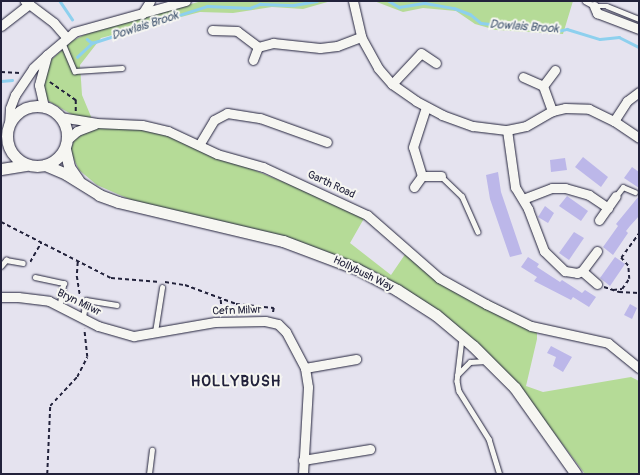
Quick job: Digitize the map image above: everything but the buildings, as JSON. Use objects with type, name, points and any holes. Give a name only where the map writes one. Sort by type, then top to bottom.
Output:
[{"type":"street","points":[[142,14],[150,1]]},
{"type":"street","points":[[26,165],[12,154],[8,144],[10,108],[27,75],[64,38],[74,32],[142,14],[170,3],[186,1]]},
{"type":"street","points":[[353,1],[362,37],[378,68],[392,84],[426,107],[473,126],[507,130],[526,126],[552,111],[565,108],[589,109],[614,121],[639,138]]},
{"type":"street","points":[[1,26],[27,3],[54,23],[64,38]]},
{"type":"street","points":[[594,6],[597,13],[639,29]]},
{"type":"street","points":[[212,30],[237,31],[258,47]]},
{"type":"street","points":[[258,47],[273,43],[320,48],[337,46],[362,37]]},
{"type":"street","points":[[392,84],[427,45]]},
{"type":"street","points":[[254,60],[258,47]]},
{"type":"street","points":[[421,53],[436,63]]},
{"type":"street","points":[[44,107],[39,93],[40,75],[47,55]]},
{"type":"street","points":[[543,86],[555,70]]},
{"type":"street","points":[[523,77],[543,86],[552,111]]},
{"type":"street","points":[[614,121],[628,102],[639,92]]},
{"type":"street","points":[[9,124],[22,110],[33,106],[44,107],[60,117]]},
{"type":"street","points":[[422,176],[413,147],[426,107]]},
{"type":"street","points":[[199,145],[214,120],[227,114],[260,118],[315,133],[327,142]]},
{"type":"street","name":"Garth Road","points":[[60,117],[96,123],[142,125],[175,134],[217,154],[263,168],[367,215],[439,278],[531,326],[608,343],[639,368]]},
{"type":"street","name":"Hollybush Way","points":[[60,117],[66,130],[69,167],[82,185]]},
{"type":"street","name":"Garth Road","points":[[66,144],[77,131],[96,123]]},
{"type":"street","points":[[507,130],[515,187],[523,199],[540,243],[549,257],[565,271],[577,274],[582,272],[597,251]]},
{"type":"street","points":[[1,157],[8,144]]},
{"type":"street","points":[[45,165],[57,159],[66,144]]},
{"type":"street","name":"Hollybush Way","points":[[1,169],[26,165],[45,165],[105,198],[138,208],[283,241],[324,255],[397,290],[436,315],[488,361],[515,388],[576,474]]},
{"type":"street","points":[[422,176],[441,176]]},
{"type":"street","points":[[414,187],[422,176]]},
{"type":"street","points":[[523,199],[552,188],[565,188],[589,195],[608,208]]},
{"type":"street","points":[[599,220],[616,196]]},
{"type":"street","points":[[582,272],[597,284]]},
{"type":"street","name":"Bryn Milwr","points":[[1,297],[32,298],[60,305],[83,313],[98,326],[121,334]]},
{"type":"street","name":"Cefn Milwr","points":[[121,334],[154,334],[223,322],[272,323],[286,332],[306,368],[308,387],[303,474]]},
{"type":"street","points":[[306,368],[356,359]]},
{"type":"street","points":[[303,460],[370,450]]},
{"type":"lane","points":[[585,1],[594,6],[607,6],[639,19]]},
{"type":"lane","points":[[64,38],[75,71],[122,68]]},
{"type":"lane","points":[[441,176],[462,196],[478,232]]},
{"type":"lane","points":[[616,196],[623,187],[635,192]]},
{"type":"lane","points":[[1,266],[6,260],[23,263]]},
{"type":"lane","points":[[35,278],[64,283],[60,305]]},
{"type":"lane","points":[[154,334],[162,288]]},
{"type":"lane","points":[[83,313],[86,300],[117,304]]},
{"type":"lane","points":[[462,337],[457,375],[459,391],[489,439],[500,474]]},
{"type":"lane","points":[[457,375],[470,362],[488,361]]},
{"type":"lane","points":[[149,474],[152,450]]},
{"type":"path","points":[[1,72],[10,71],[27,75]]},
{"type":"path","points":[[40,75],[76,100],[75,120]]},
{"type":"path","points":[[1,222],[111,278],[185,285],[221,300],[236,304],[274,308],[272,323]]},
{"type":"path","points":[[613,290],[622,289],[629,280],[628,266],[621,258],[639,233]]},
{"type":"path","points":[[23,263],[28,264],[41,243]]},
{"type":"path","points":[[47,474],[50,406],[77,377],[87,357],[83,313],[80,303],[78,262]]},
{"type":"path","points":[[597,284],[613,290],[639,293]]},
{"type":"path","points":[[221,300],[223,322]]},
{"type":"green space","points":[[202,1],[331,1],[303,9],[272,7],[233,13],[200,12],[101,38],[80,65],[82,95],[92,119],[78,118],[45,99],[43,86],[51,60],[72,41],[92,31]]},
{"type":"green space","points":[[374,1],[573,1],[563,34],[496,30],[475,24],[456,11],[423,8],[403,12]]},
{"type":"green space","points":[[97,125],[155,130],[366,215],[350,243],[391,275],[406,253],[419,266],[537,324],[537,339],[526,386],[543,392],[631,377],[639,381],[639,474],[585,474],[523,392],[404,289],[372,270],[291,239],[138,203],[97,185],[79,170],[70,151],[74,140]]},
{"type":"waterway","name":"Dowlais Brook","points":[[60,1],[72,19]]},
{"type":"waterway","name":"Dowlais Brook","points":[[77,57],[92,43],[207,6],[250,8],[260,4],[294,5],[317,1]]},
{"type":"waterway","name":"Dowlais Brook","points":[[389,1],[399,7],[425,3],[454,8],[470,14],[481,23],[558,31],[567,29],[600,39],[619,37],[639,47]]},
{"type":"waterway","name":"Dowlais Brook","points":[[87,39],[92,43]]},
{"type":"waterway","points":[[1,81],[12,80]]},
{"type":"district","name":"HOLLYBUSH","points":[[236,382]]}]
